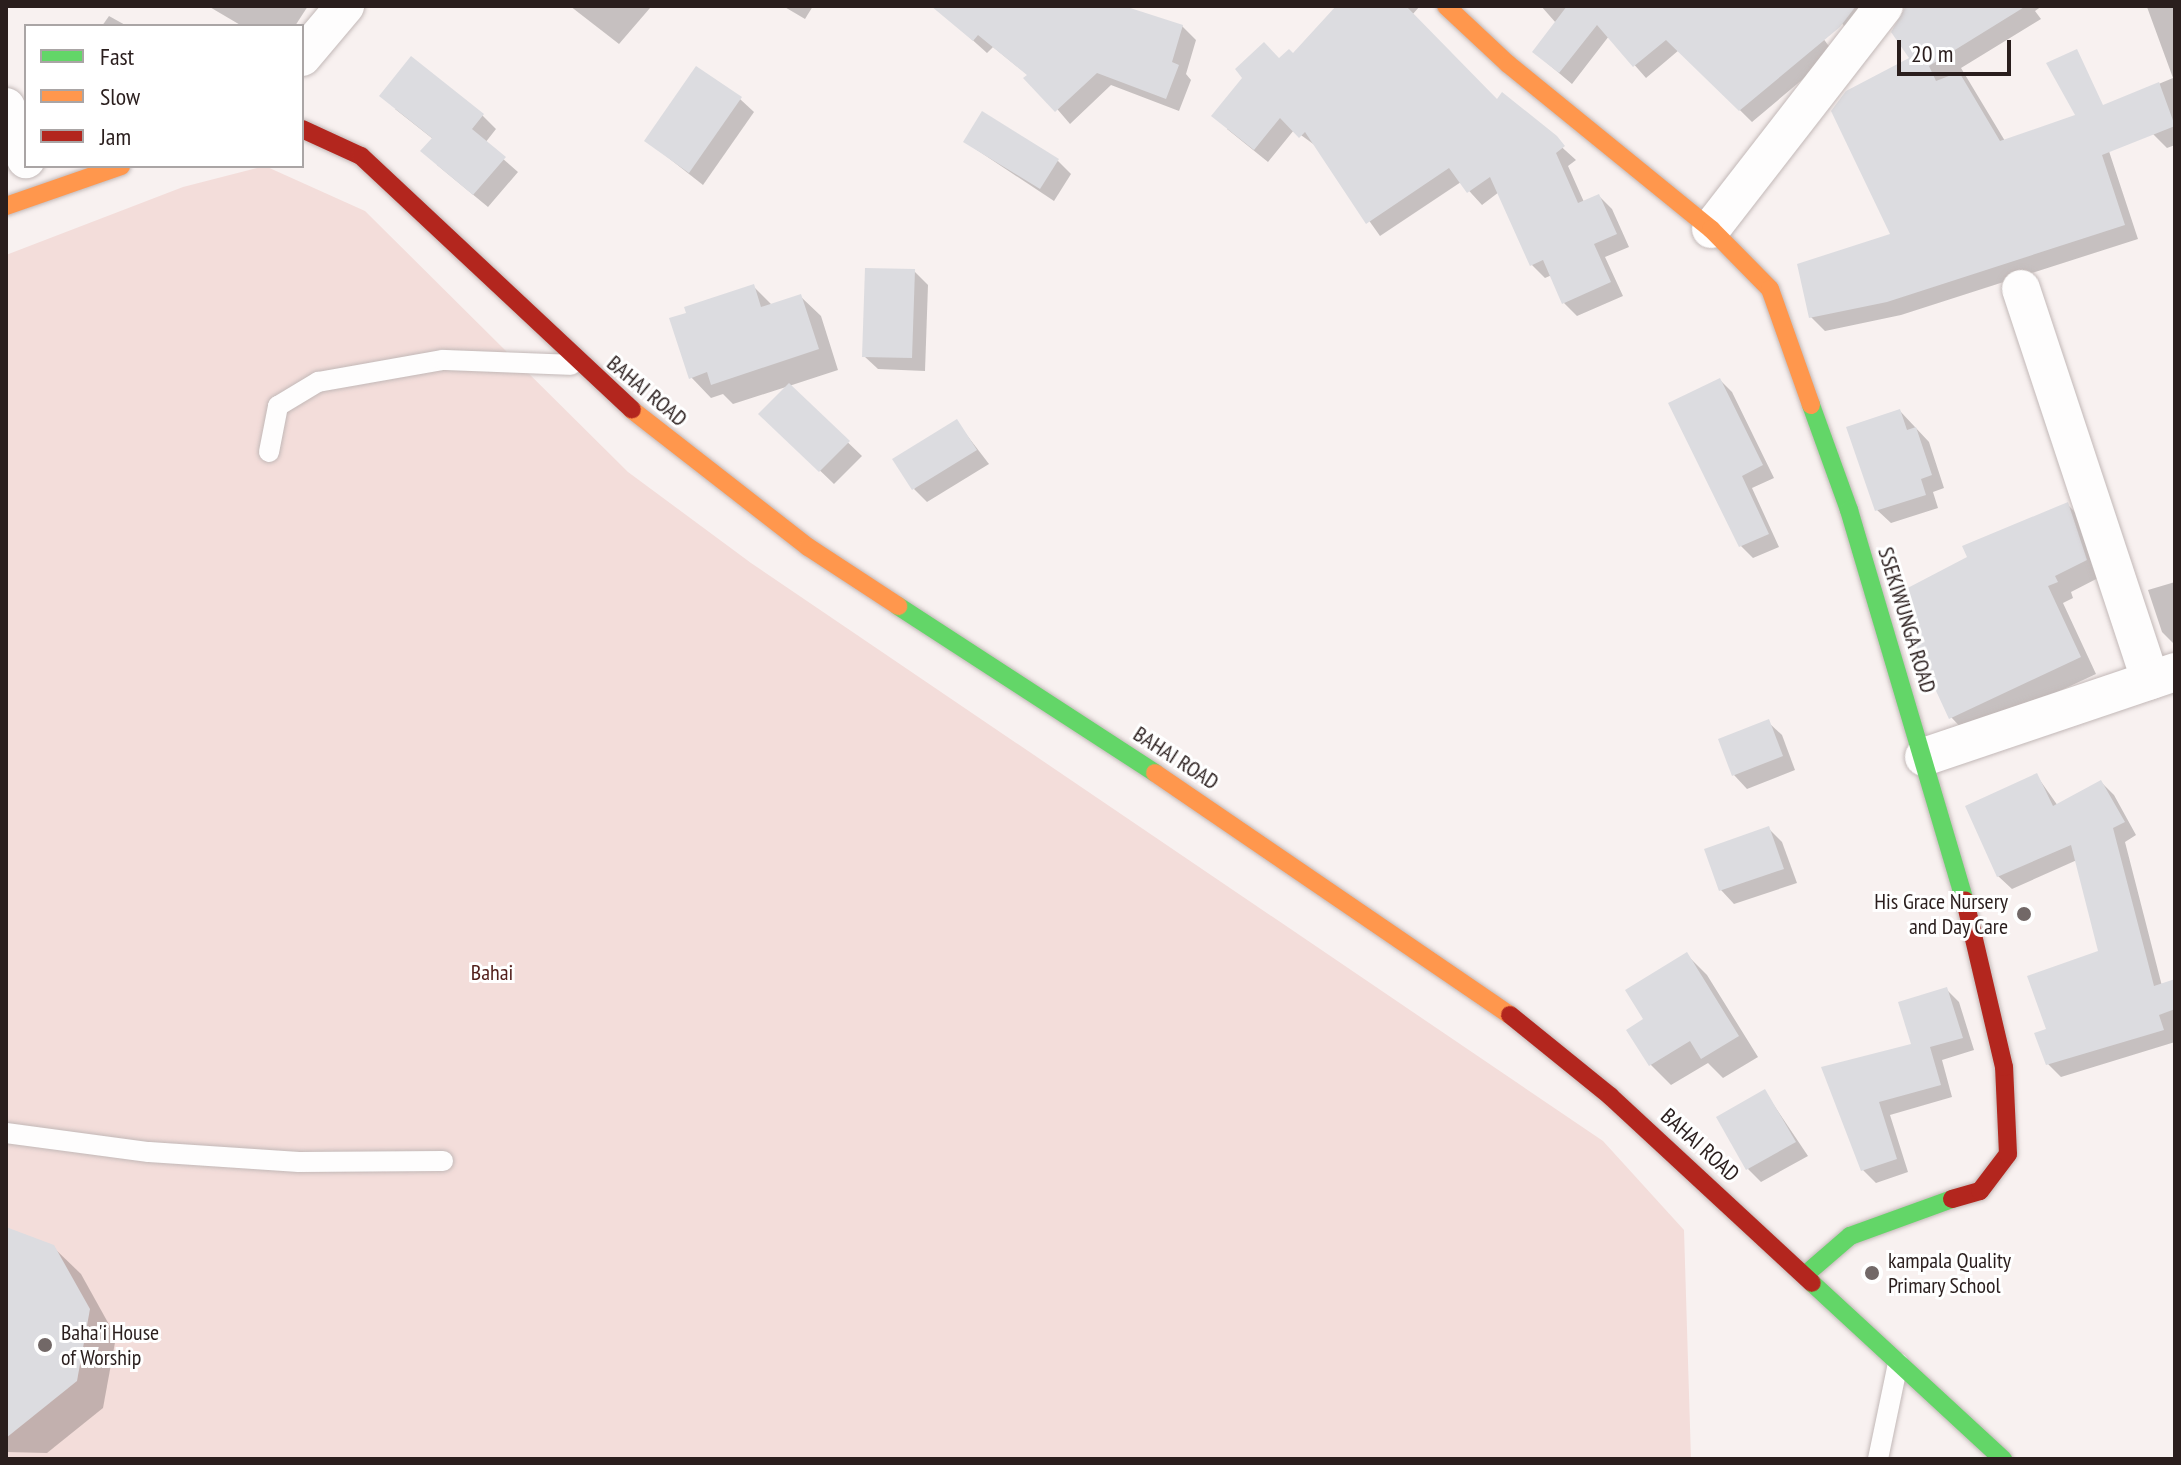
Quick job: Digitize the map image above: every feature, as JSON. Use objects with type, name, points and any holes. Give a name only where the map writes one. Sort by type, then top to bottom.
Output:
[{"type":"street","points":[[304,55],[345,6]]},
{"type":"street","name":"SSEKIWUNGA ROAD","points":[[1446,6],[1508,64],[1711,229],[1770,289],[1849,510],[1957,869],[2004,1067],[2008,1154],[1996,1176],[1980,1191],[1889,1218],[1850,1236],[1806,1274]]},
{"type":"street","points":[[1711,229],[1884,6]]},
{"type":"street","points":[[6,107],[25,181],[108,168]]},
{"type":"street","name":"BAHAI ROAD","points":[[304,130],[361,156],[579,365],[687,457],[808,547],[1212,810],[1495,1003],[1610,1096],[1899,1359],[2003,1459]]},
{"type":"street","points":[[1924,757],[2162,676],[2021,289]]},
{"type":"lane","points":[[269,452],[278,406],[318,382],[443,360],[579,365]]},
{"type":"lane","points":[[6,1133],[149,1152],[269,1160],[443,1161]]},
{"type":"lane","points":[[1878,1459],[1899,1359]]},
{"type":"green space","name":"Bahai","points":[[257,168],[269,168],[365,211],[628,472],[751,563],[1603,1141],[1684,1230],[1691,1459],[6,1459],[6,255],[183,187]]},
{"type":"building","points":[[931,6],[1124,6],[1183,25],[1172,62],[1179,65],[1166,99],[1097,73],[1055,112],[1023,78],[1027,75],[978,35],[973,41]]},
{"type":"building","points":[[1336,6],[1406,6],[1497,99],[1502,92],[1557,136],[1565,146],[1556,153],[1578,203],[1599,194],[1617,234],[1594,244],[1611,282],[1562,304],[1543,260],[1530,266],[1490,177],[1467,193],[1449,168],[1366,224],[1305,132],[1299,138],[1280,118],[1254,150],[1211,116],[1242,78],[1235,69],[1264,42],[1279,58],[1289,49],[1293,53]]},
{"type":"building","points":[[1567,6],[1856,6],[1840,27],[1739,111],[1666,40],[1633,67],[1597,25],[1559,73],[1532,52]]},
{"type":"building","points":[[1906,6],[2026,6],[1929,66],[1936,81],[1959,72],[2000,141],[2075,115],[2046,63],[2077,49],[2103,105],[2159,82],[2175,126],[2102,155],[2125,225],[1887,302],[1809,318],[1797,264],[1890,234],[1831,111],[1846,91],[1909,58],[1891,32]]},
{"type":"building","points":[[411,56],[484,114],[472,129],[506,157],[473,195],[420,151],[432,138],[379,96]]},
{"type":"building","points":[[696,66],[742,97],[689,173],[644,141]]},
{"type":"building","points":[[982,111],[1059,159],[1040,189],[963,142]]},
{"type":"building","points":[[865,268],[915,269],[912,358],[862,357]]},
{"type":"building","points":[[754,284],[761,307],[801,294],[819,349],[711,385],[707,372],[689,379],[669,318],[686,313],[684,307]]},
{"type":"building","points":[[1720,378],[1763,465],[1742,476],[1769,534],[1739,547],[1668,403]]},
{"type":"building","points":[[789,383],[850,441],[819,472],[758,414]]},
{"type":"building","points":[[1900,409],[1907,430],[1916,427],[1932,475],[1921,479],[1926,495],[1875,511],[1846,427]]},
{"type":"building","points":[[957,419],[977,450],[912,490],[892,459]]},
{"type":"building","points":[[2068,502],[2087,560],[2055,576],[2058,582],[2048,586],[2081,657],[1949,719],[1919,654],[1900,592],[1967,557],[1962,546]]},
{"type":"building","points":[[1769,719],[1783,756],[1732,776],[1718,739]]},
{"type":"building","points":[[2037,773],[2053,806],[2101,780],[2125,822],[2113,828],[2154,986],[2175,979],[2175,1009],[2159,1015],[2164,1030],[2046,1065],[2034,1033],[2046,1029],[2027,976],[2098,951],[2071,845],[1997,877],[1965,806]]},
{"type":"building","points":[[1769,826],[1784,869],[1719,891],[1704,849]]},
{"type":"building","points":[[1687,952],[1739,1036],[1701,1059],[1690,1041],[1649,1066],[1626,1030],[1643,1019],[1625,990]]},
{"type":"building","points":[[1947,987],[1963,1038],[1930,1047],[1941,1085],[1879,1102],[1897,1159],[1861,1171],[1821,1067],[1911,1044],[1898,1002]]},
{"type":"building","points":[[1765,1089],[1796,1142],[1746,1170],[1716,1117]]},
{"type":"building","name":"Baha'i House of Worship","points":[[6,1227],[54,1245],[90,1309],[77,1381],[6,1438]]},
{"type":"traffic: fast","points":[[1811,405],[1849,510],[1965,901]]},
{"type":"traffic: fast","points":[[898,606],[1155,773]]},
{"type":"traffic: fast","points":[[1806,1274],[1850,1236],[1952,1199]]},
{"type":"traffic: fast","points":[[1812,1283],[2003,1459]]},
{"type":"traffic: slow","points":[[1446,6],[1508,64],[1711,229],[1770,289],[1811,405]]},
{"type":"traffic: slow","points":[[6,206],[115,168]]},
{"type":"traffic: slow","points":[[632,410],[808,547],[898,606]]},
{"type":"traffic: slow","points":[[1155,773],[1510,1015]]},
{"type":"traffic: jam","points":[[304,130],[361,156],[632,410]]},
{"type":"traffic: jam","points":[[1952,1199],[1980,1191],[2008,1154],[2004,1067],[1965,901]]},
{"type":"traffic: jam","points":[[1510,1015],[1610,1096],[1812,1283]]},
{"type":"place","name":"His Grace Nursery and Day Care","points":[[2024,914]]},
{"type":"place","name":"kampala Quality Primary School","points":[[1872,1273]]},
{"type":"place","name":"Baha'i House of Worship","points":[[45,1345]]}]
